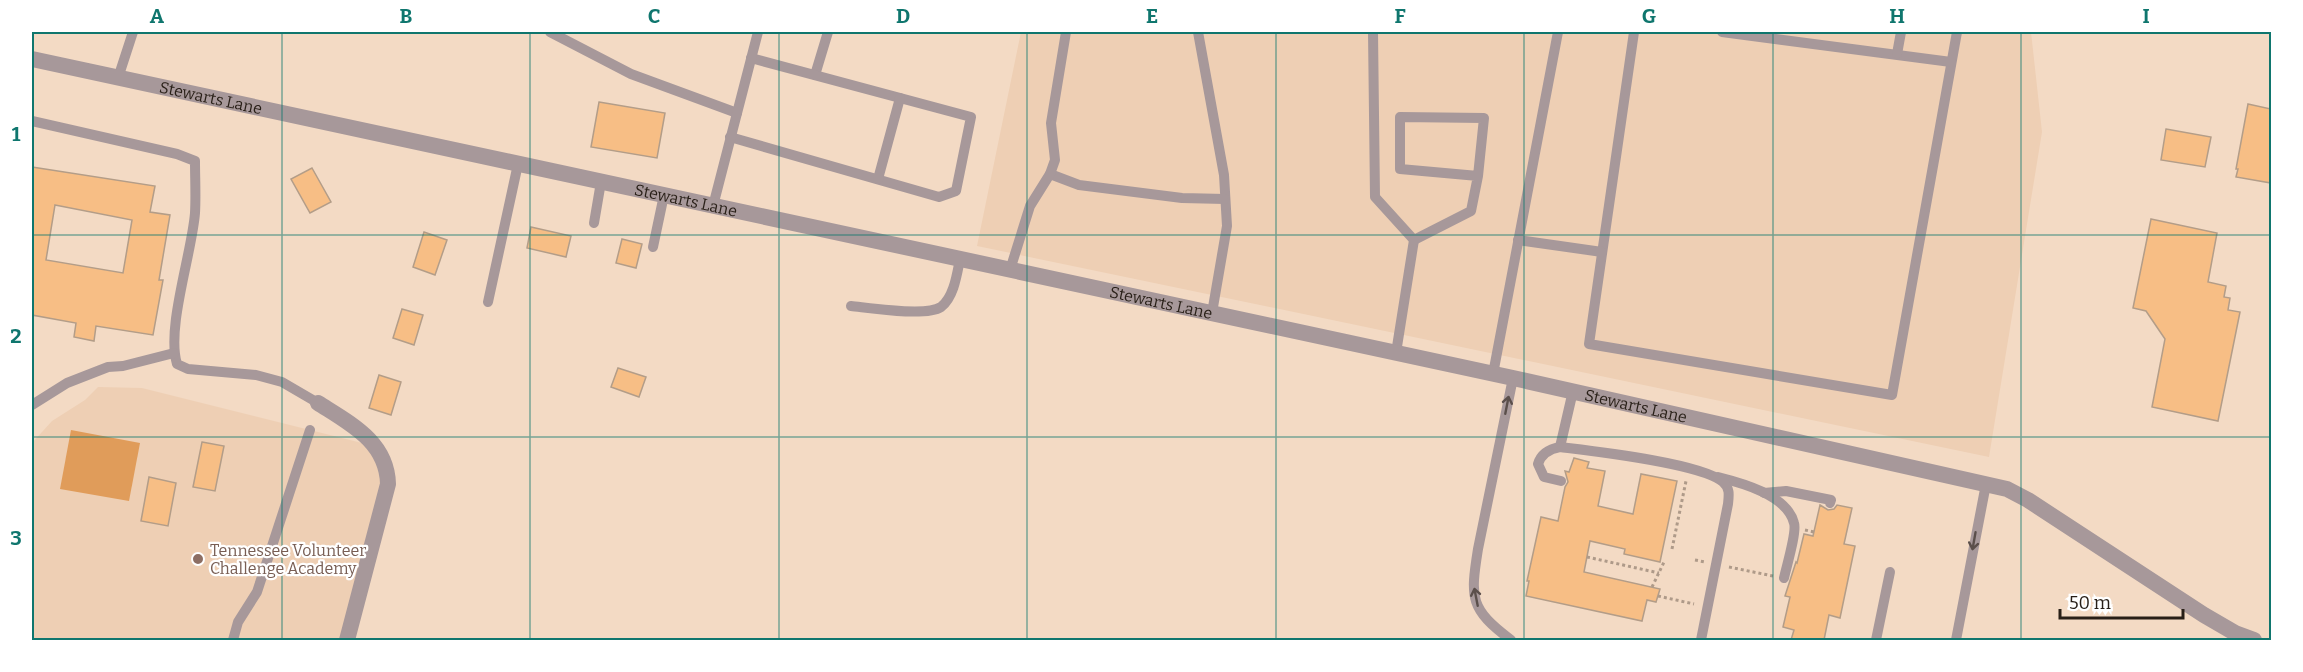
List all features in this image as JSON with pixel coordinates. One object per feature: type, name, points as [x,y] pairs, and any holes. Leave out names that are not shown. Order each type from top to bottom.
[{"type":"street","name":"Stewarts Lane","points":[[32,59],[1513,378],[2007,489],[2028,500],[2204,615],[2235,633],[2254,640]]},
{"type":"street","points":[[318,403],[350,424],[370,441],[378,449],[387,470],[388,484],[347,640]]},
{"type":"lane","points":[[118,78],[133,32]]},
{"type":"lane","points":[[550,32],[631,74],[737,113]]},
{"type":"lane","points":[[713,206],[758,32]]},
{"type":"lane","points":[[815,75],[828,32]]},
{"type":"lane","points":[[1010,270],[1030,206],[1056,160],[1051,123],[1066,32]]},
{"type":"lane","points":[[1198,32],[1224,176],[1227,226],[1212,313]]},
{"type":"lane","points":[[1373,32],[1375,197],[1414,240]]},
{"type":"lane","points":[[1493,374],[1558,32]]},
{"type":"lane","points":[[1634,32],[1589,344],[1892,395],[1957,32]]},
{"type":"lane","points":[[1722,32],[1951,62]]},
{"type":"lane","points":[[1897,54],[1901,32]]},
{"type":"lane","points":[[730,137],[939,197],[956,191],[971,117],[751,58]]},
{"type":"lane","points":[[878,179],[900,98]]},
{"type":"lane","points":[[1414,240],[1471,211],[1478,176],[1484,118],[1400,117],[1400,169],[1478,176]]},
{"type":"lane","points":[[32,121],[177,154],[195,161],[195,213],[176,330],[174,353],[177,364],[188,369],[256,375],[282,382],[318,403]]},
{"type":"lane","points":[[488,302],[518,164]]},
{"type":"lane","points":[[1050,174],[1078,185],[1182,198],[1225,199]]},
{"type":"lane","points":[[594,223],[601,182]]},
{"type":"lane","points":[[653,247],[664,195]]},
{"type":"lane","points":[[1396,353],[1414,240]]},
{"type":"lane","points":[[1518,240],[1602,252]]},
{"type":"lane","points":[[851,306],[901,311],[932,310],[942,306],[950,296],[960,259]]},
{"type":"lane","points":[[32,405],[67,383],[108,367],[123,366],[174,353]]},
{"type":"lane","points":[[1511,640],[1485,619],[1478,608],[1474,593],[1477,557],[1513,378]]},
{"type":"lane","points":[[1560,447],[1572,392]]},
{"type":"lane","points":[[233,640],[238,622],[256,592],[310,430]]},
{"type":"lane","points":[[1561,481],[1544,477],[1538,464],[1547,451],[1560,447],[1683,467],[1752,485],[1787,510],[1795,526],[1784,578]]},
{"type":"lane","points":[[1701,640],[1729,490],[1719,479],[1707,474]]},
{"type":"lane","points":[[1956,640],[1986,484]]},
{"type":"lane","points":[[1764,493],[1790,491],[1831,500],[1830,503]]},
{"type":"lane","points":[[1876,640],[1890,572]]},
{"type":"path","points":[[1672,549],[1686,485],[1683,467]]},
{"type":"path","points":[[1587,557],[1659,573]]},
{"type":"path","points":[[1652,587],[1665,560]]},
{"type":"path","points":[[1695,560],[1784,578]]},
{"type":"path","points":[[1658,596],[1691,603]]},
{"type":"shaded area","points":[[1021,32],[2031,32],[2042,132],[1989,457],[977,246]]},
{"type":"shaded area","name":"Tennessee Volunteer Challenge Academy","points":[[98,387],[142,388],[362,443],[376,451],[385,483],[345,640],[32,640],[32,443],[52,421],[85,400]]},
{"type":"shaded area","points":[[71,430],[140,443],[129,501],[60,489]]},
{"type":"building","points":[[599,102],[665,113],[657,158],[591,147]]},
{"type":"building","points":[[2248,104],[2271,109],[2271,183],[2236,177]]},
{"type":"building","points":[[2166,129],[2211,137],[2205,167],[2161,160]]},
{"type":"building","points":[[32,167],[155,186],[150,212],[170,215],[159,280],[163,280],[153,335],[96,326],[94,341],[74,337],[76,323],[32,315]],"holes":[[[55,205],[132,220],[123,273],[46,260]]]},
{"type":"building","points":[[312,168],[331,202],[310,213],[291,179]]},
{"type":"building","points":[[2151,219],[2217,233],[2208,282],[2226,286],[2224,297],[2230,298],[2228,310],[2240,312],[2218,421],[2152,407],[2165,339],[2146,311],[2133,308]]},
{"type":"building","points":[[531,227],[571,236],[566,257],[527,248]]},
{"type":"building","points":[[424,232],[447,240],[435,275],[413,267]]},
{"type":"building","points":[[622,239],[642,244],[636,268],[616,263]]},
{"type":"building","points":[[402,309],[423,315],[414,345],[393,338]]},
{"type":"building","points":[[618,368],[646,377],[639,397],[611,387]]},
{"type":"building","points":[[379,375],[401,382],[391,415],[369,408]]},
{"type":"building","points":[[202,442],[224,446],[215,491],[193,487]]},
{"type":"building","points":[[1574,458],[1589,462],[1587,468],[1605,471],[1598,506],[1633,514],[1641,474],[1677,481],[1660,562],[1624,554],[1625,549],[1590,541],[1584,572],[1660,589],[1656,602],[1647,600],[1642,621],[1526,596],[1529,581],[1527,581],[1541,517],[1558,521],[1568,482],[1565,471],[1569,472]]},
{"type":"building","points":[[149,477],[176,483],[168,526],[141,521]]},
{"type":"building","points":[[1820,505],[1828,510],[1834,509],[1837,505],[1852,508],[1844,544],[1855,546],[1840,618],[1829,615],[1824,640],[1791,640],[1794,630],[1783,627],[1790,597],[1785,596],[1797,563],[1804,534],[1813,536]]},
{"type":"place","name":"Tennessee Volunteer Challenge Academy","points":[[198,559]]}]
